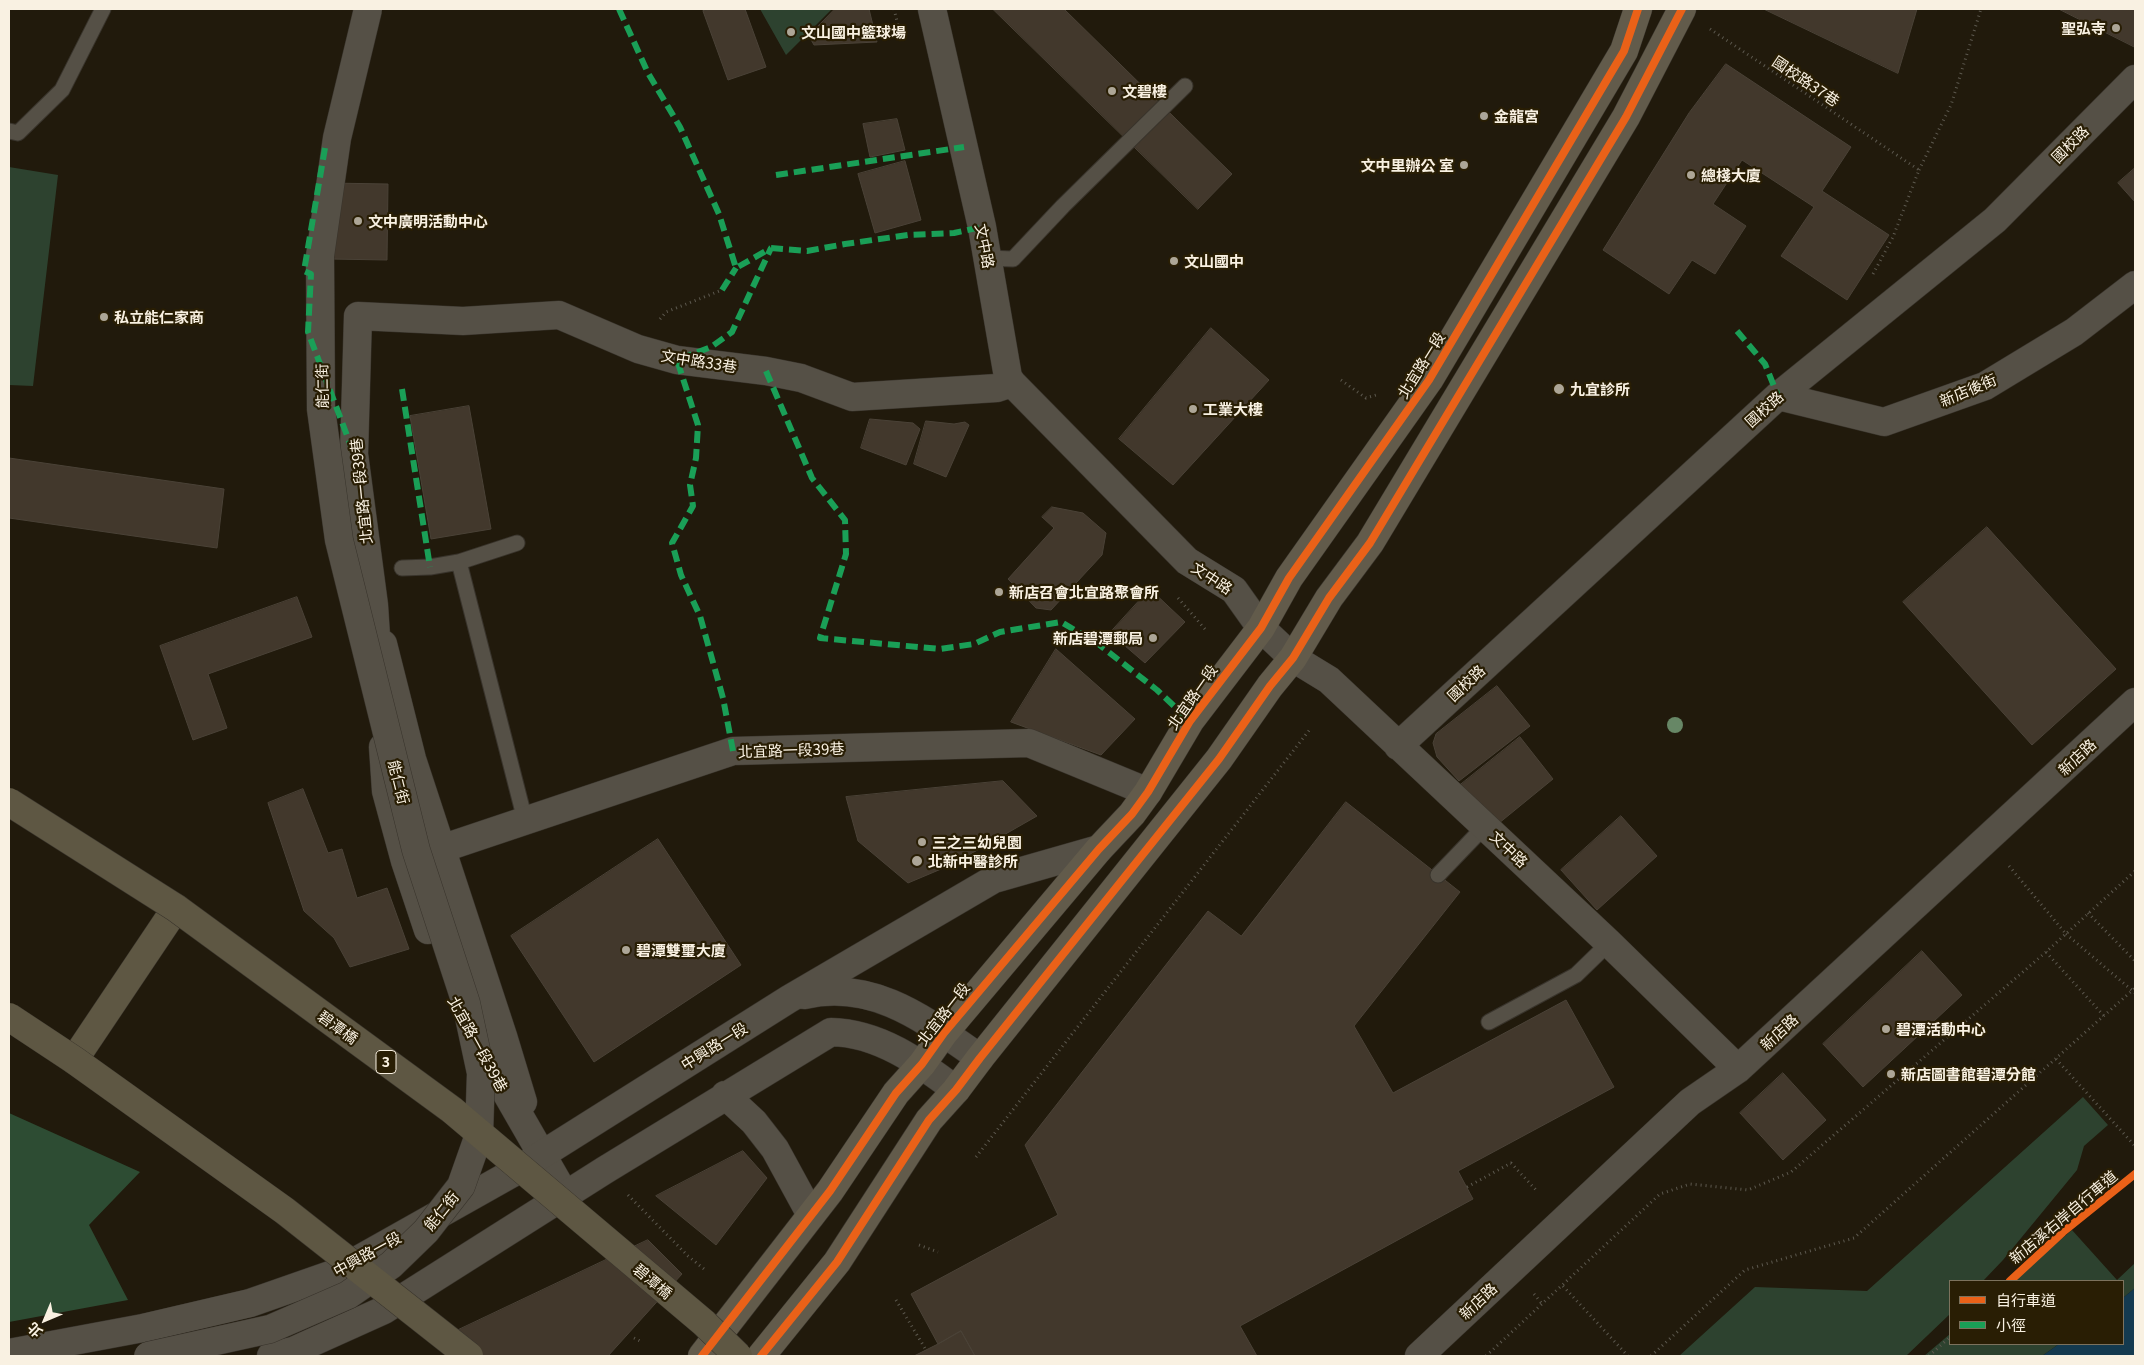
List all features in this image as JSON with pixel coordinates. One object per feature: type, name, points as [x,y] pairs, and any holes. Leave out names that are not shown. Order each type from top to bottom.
[{"type":"highway","name":"碧潭橋","points":[[9,802],[176,908],[452,1110],[704,1324],[738,1356]]},
{"type":"highway","points":[[74,1060],[176,908]]},
{"type":"highway","points":[[9,1017],[74,1060],[285,1211],[469,1356]]},
{"type":"main road","name":"北宜路一段","points":[[702,1356],[830,1191],[896,1093],[1099,849],[1132,814],[1148,792],[1190,721],[1261,628],[1289,578],[1429,380],[1624,51],[1638,9]]},
{"type":"main road","points":[[761,1356],[837,1262],[929,1120],[956,1090],[1137,864],[1219,759],[1270,686],[1293,658],[1329,598],[1370,543],[1626,117],[1681,9]]},
{"type":"street","name":"能仁街","points":[[148,1356],[270,1329],[348,1295],[391,1265],[426,1231],[461,1186],[479,1135],[481,1073],[466,1003],[416,850],[338,540],[321,409],[320,256],[337,138],[368,9]]},
{"type":"street","name":"文中路","points":[[932,9],[988,258],[1008,376],[1012,383],[1187,561],[1234,590],[1261,628],[1293,658],[1328,680],[1609,943],[1738,1069]]},
{"type":"street","name":"國校路","points":[[1398,746],[1778,396],[1995,220],[2135,79]]},
{"type":"street","name":"新店後街","points":[[1778,396],[1884,422],[1984,386],[2074,332],[2135,285]]},
{"type":"street","name":"文中路33巷","points":[[358,316],[462,321],[559,315],[638,350],[677,360],[766,371],[801,378],[852,397],[998,388],[1012,383]]},
{"type":"street","name":"北宜路一段39巷","points":[[358,316],[354,454],[374,605],[386,792],[405,861],[452,999],[565,1195]]},
{"type":"street","name":"北宜路一段39巷","points":[[374,605],[412,759],[440,849],[504,1036],[536,1146]]},
{"type":"street","name":"新店路","points":[[1419,1356],[1690,1102],[1738,1069],[1986,842],[2135,702]]},
{"type":"street","name":"北宜路一段39巷","points":[[405,861],[733,751],[1029,743],[1148,792]]},
{"type":"street","name":"中興路一段","points":[[9,1353],[143,1328],[250,1303],[333,1274],[536,1146],[994,879],[1099,849]]},
{"type":"street","name":"中興路一段","points":[[789,999],[825,991],[864,993],[910,1011],[980,1058]]},
{"type":"street","points":[[270,1356],[293,1351],[384,1310],[725,1095],[831,1032],[858,1034],[884,1044],[922,1064],[956,1090]]},
{"type":"street","points":[[725,1095],[754,1122],[775,1149],[811,1215]]},
{"type":"lane","points":[[9,131],[18,133],[62,90],[103,9]]},
{"type":"lane","points":[[988,258],[1013,259],[1185,86]]},
{"type":"lane","points":[[402,568],[430,567],[459,562],[517,543]]},
{"type":"lane","points":[[459,562],[525,820]]},
{"type":"lane","points":[[1438,875],[1485,826]]},
{"type":"lane","points":[[1489,1022],[1576,974],[1609,943]]},
{"type":"path","points":[[1870,279],[1893,237],[1919,170],[1951,105],[1981,9]]},
{"type":"path","points":[[612,339],[654,325],[666,312],[722,290]]},
{"type":"path","points":[[1199,620],[1205,629]]},
{"type":"path","points":[[976,1157],[1311,728]]},
{"type":"path","points":[[1986,842],[2031,891],[2066,934],[2135,993]]},
{"type":"path","points":[[1486,1356],[1660,1194],[1690,1184],[1748,1190],[1791,1172],[2046,952],[2135,871]]},
{"type":"path","points":[[2088,913],[2135,961]]},
{"type":"path","points":[[2046,952],[2104,1016]]},
{"type":"path","points":[[1651,1356],[1745,1270],[1854,1238],[2135,988]]},
{"type":"path","points":[[2056,1059],[2135,1146]]},
{"type":"path","points":[[1467,1187],[1510,1163],[1537,1191]]},
{"type":"path","points":[[919,1245],[938,1252]]},
{"type":"path","points":[[1563,1286],[1628,1356]]},
{"type":"path","points":[[896,1300],[926,1350]]},
{"type":"path","points":[[634,1338],[642,1342]]},
{"type":"path","points":[[1929,1356],[1949,1338]]},
{"type":"green space","name":"文山國中籃球場","points":[[760,9],[832,9],[786,55]]},
{"type":"green space","points":[[9,167],[58,175],[33,386],[9,385]]},
{"type":"green space","points":[[2083,1097],[2108,1125],[2084,1146],[2077,1170],[2003,1260],[1984,1280],[1949,1280],[1949,1315],[1906,1356],[1679,1356],[1755,1287],[1867,1291]]},
{"type":"green space","points":[[9,1113],[140,1172],[89,1225],[128,1300],[9,1322]]},
{"type":"green space","points":[[2072,1230],[2117,1280],[2013,1280]]},
{"type":"green space","points":[[2135,1263],[2135,1288],[2124,1297],[2124,1280],[2117,1280]]},
{"type":"green space","points":[[1949,1335],[1949,1345],[2058,1345],[2042,1356],[1924,1356]]},
{"type":"water","points":[[2135,1288],[2135,1356],[2042,1356],[2058,1345],[2124,1345],[2124,1297]]},
{"type":"building","points":[[711,9],[745,9],[766,67],[728,80],[703,11]]},
{"type":"building","points":[[835,9],[869,9],[877,42],[814,45],[809,36]]},
{"type":"building","name":"文碧樓","points":[[993,9],[1064,9],[1232,174],[1198,209]]},
{"type":"building","points":[[1764,9],[1917,9],[1898,73]]},
{"type":"building","name":"聖弘寺","points":[[2059,9],[2135,9],[2135,47]]},
{"type":"building","name":"總棧大廈","points":[[1726,64],[1851,147],[1822,191],[1889,235],[1847,300],[1781,256],[1814,207],[1742,160],[1713,204],[1746,226],[1715,274],[1692,260],[1669,294],[1603,250],[1689,113]]},
{"type":"building","points":[[897,119],[905,150],[870,157],[863,124]]},
{"type":"building","points":[[905,161],[921,220],[875,233],[858,174]]},
{"type":"building","points":[[2135,168],[2135,202],[2118,183]]},
{"type":"building","name":"文中廣明活動中心","points":[[329,183],[388,184],[387,260],[329,259]]},
{"type":"building","name":"工業大樓","points":[[1211,328],[1269,380],[1173,485],[1119,439]]},
{"type":"building","points":[[469,406],[491,529],[431,539],[410,416]]},
{"type":"building","points":[[870,419],[913,423],[920,429],[906,465],[861,448]]},
{"type":"building","points":[[926,421],[954,424],[965,422],[969,425],[946,477],[914,464]]},
{"type":"building","points":[[9,458],[224,489],[217,548],[9,518]]},
{"type":"building","points":[[1052,507],[1083,513],[1106,533],[1102,555],[1051,610],[1036,608],[1008,579],[1054,528],[1042,517]]},
{"type":"building","points":[[1987,527],[2116,669],[2032,745],[1903,602]]},
{"type":"building","points":[[1150,589],[1185,622],[1145,663],[1110,633]]},
{"type":"building","points":[[297,597],[312,637],[208,674],[227,728],[193,740],[160,646]]},
{"type":"building","points":[[1056,649],[1135,719],[1101,755],[1011,722]]},
{"type":"building","points":[[1497,686],[1530,726],[1459,781],[1437,757],[1433,743],[1436,734]]},
{"type":"building","points":[[1520,737],[1553,779],[1493,828],[1459,786]]},
{"type":"building","points":[[1003,781],[1037,816],[953,864],[908,883],[858,841],[846,797]]},
{"type":"building","points":[[303,789],[328,853],[342,849],[357,898],[387,888],[409,949],[350,967],[334,938],[304,911],[268,803]]},
{"type":"building","points":[[1346,802],[1460,892],[1354,1026],[1393,1093],[1566,1000],[1614,1087],[1458,1171],[1473,1199],[1240,1326],[1257,1356],[975,1356],[961,1331],[938,1344],[911,1294],[1058,1215],[1025,1145],[1208,911],[1241,936]]},
{"type":"building","points":[[1621,816],[1657,856],[1597,910],[1561,870]]},
{"type":"building","name":"碧潭雙璽大廈","points":[[658,839],[741,965],[594,1062],[511,936]]},
{"type":"building","points":[[1922,951],[1962,995],[1863,1087],[1823,1044]]},
{"type":"building","points":[[1783,1073],[1826,1120],[1783,1160],[1740,1113]]},
{"type":"building","points":[[743,1151],[767,1178],[716,1245],[656,1196]]},
{"type":"building","points":[[648,1240],[682,1274],[608,1356],[451,1356],[433,1342]]},
{"type":"building","points":[[961,1331],[975,1356],[914,1356],[938,1344]]},
{"type":"marked path","points":[[619,9],[648,73],[680,127],[719,214],[736,268],[771,248]]},
{"type":"marked path","points":[[776,175],[964,147]]},
{"type":"marked path","points":[[325,148],[304,271],[311,274],[308,332],[354,454]]},
{"type":"marked path","points":[[771,248],[807,251],[908,235],[954,233],[982,227]]},
{"type":"marked path","points":[[733,751],[723,698],[700,616],[681,575],[672,543],[693,506],[690,485],[696,458],[698,425],[677,360],[711,347],[732,332],[771,248]]},
{"type":"marked path","points":[[722,290],[736,268]]},
{"type":"marked path","points":[[1737,331],[1765,364],[1778,396]]},
{"type":"marked path","points":[[766,371],[812,478],[845,520],[846,554],[820,638],[940,649],[974,644],[1000,632],[1061,622],[1097,643],[1157,690],[1190,721]]},
{"type":"marked path","points":[[402,389],[430,567]]},
{"type":"cycle path","points":[[702,1356],[830,1191],[896,1093],[1099,849],[1132,814],[1148,792],[1190,721],[1261,628],[1289,578],[1429,380],[1624,51],[1638,9]]},
{"type":"cycle path","points":[[761,1356],[837,1262],[929,1120],[956,1090],[1219,759],[1270,686],[1293,658],[1329,598],[1370,543],[1626,117],[1682,9]]},
{"type":"cycle path","name":"新店溪右岸自行車道","points":[[2011,1280],[2063,1232],[2135,1174]]},
{"type":"place","name":"聖弘寺","points":[[2116,28]]},
{"type":"place","name":"文山國中籃球場","points":[[791,32]]},
{"type":"place","name":"文碧樓","points":[[1112,91]]},
{"type":"place","name":"金龍宮","points":[[1484,116]]},
{"type":"place","name":"文中里辦公 室","points":[[1464,165]]},
{"type":"place","name":"總棧大廈","points":[[1691,175]]},
{"type":"place","name":"文中廣明活動中心","points":[[358,221]]},
{"type":"place","name":"文山國中","points":[[1174,261]]},
{"type":"place","name":"私立能仁家商","points":[[104,317]]},
{"type":"place","name":"九宜診所","points":[[1559,389]]},
{"type":"place","name":"工業大樓","points":[[1193,409]]},
{"type":"place","name":"新店召會北宜路聚會所","points":[[999,592]]},
{"type":"place","name":"新店碧潭郵局","points":[[1153,638]]},
{"type":"place","name":"三之三幼兒園","points":[[922,842]]},
{"type":"place","name":"北新中醫診所","points":[[917,861]]},
{"type":"place","name":"碧潭雙璽大廈","points":[[626,950]]},
{"type":"place","name":"碧潭活動中心","points":[[1886,1029]]},
{"type":"place","name":"新店圖書館碧潭分館","points":[[1891,1074]]}]
